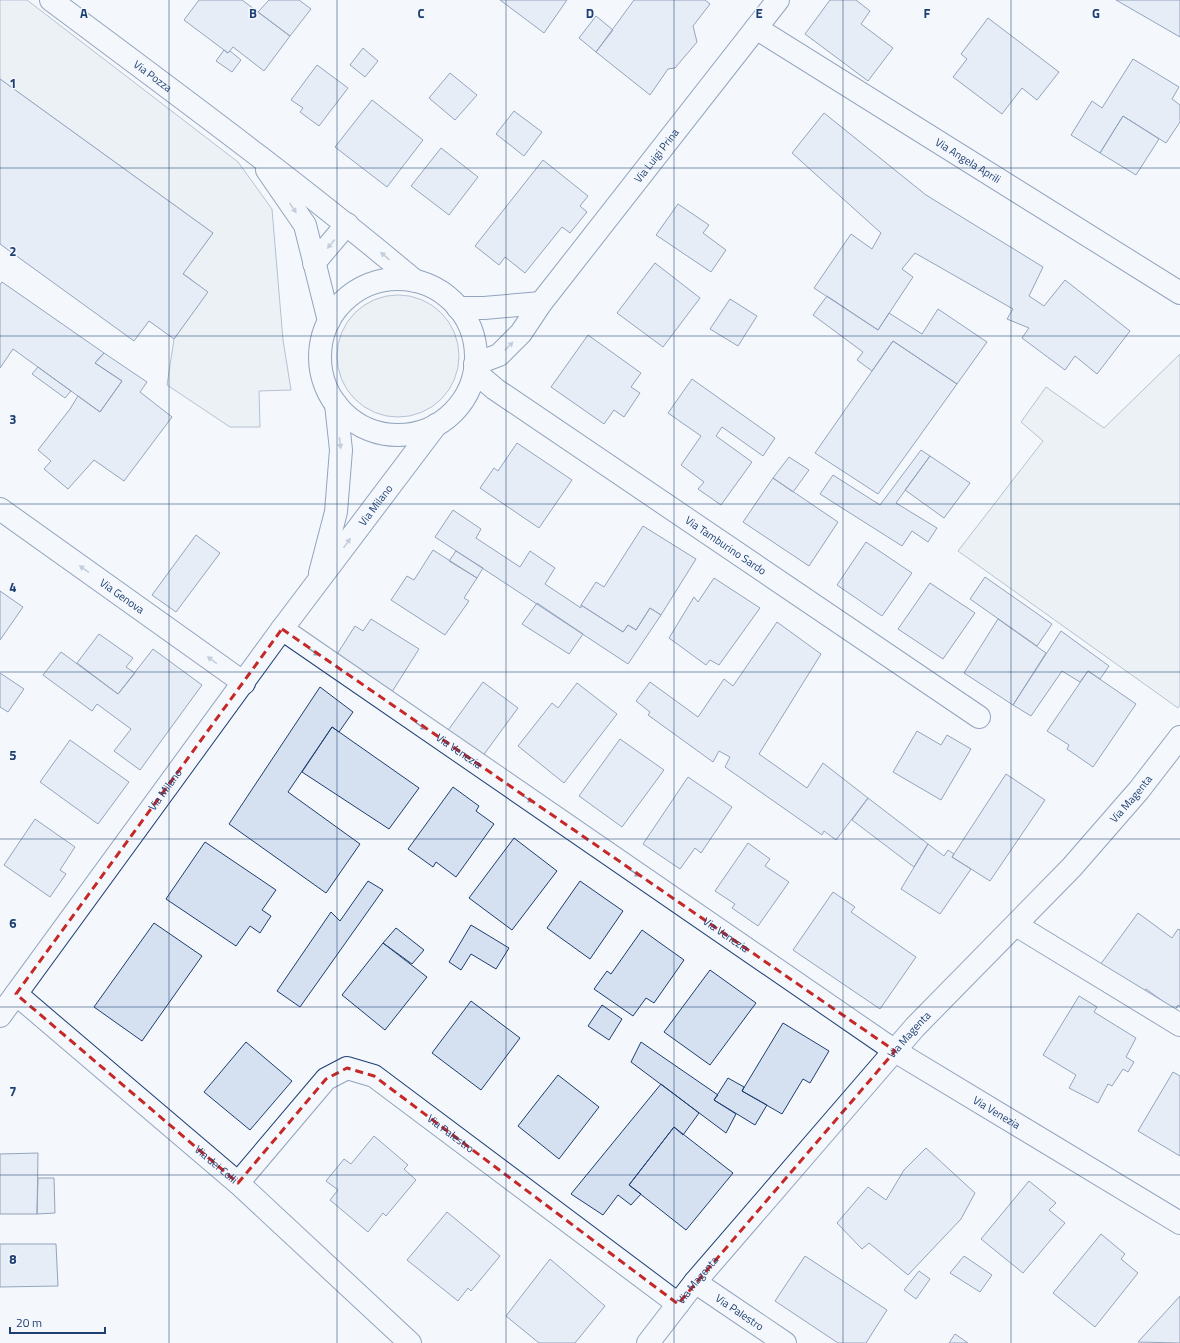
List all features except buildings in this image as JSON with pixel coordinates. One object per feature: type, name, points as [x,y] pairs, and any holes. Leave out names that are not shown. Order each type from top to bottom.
[{"type":"street","name":"Via Pozza","points":[[51,0],[255,152],[347,224],[415,281]]},
{"type":"street","name":"Via Luigi Prina","points":[[475,368],[499,355],[521,333],[541,303],[756,28],[769,3]]},
{"type":"street","name":"Via Angela Aprili","points":[[756,28],[1180,293]]},
{"type":"street","name":"Via Pozza","points":[[255,152],[305,225],[329,321]]},
{"type":"street","points":[[314,263],[347,224]]},
{"type":"street","name":"Via Pozza","points":[[390,280],[415,281],[431,287],[446,296],[458,308],[468,322],[474,338],[476,355],[475,368],[470,388],[450,415],[436,425],[415,433],[393,435],[371,430],[352,420],[336,404],[326,388],[321,369],[320,352],[323,336],[329,321],[344,300],[365,286],[390,280]]},
{"type":"street","points":[[458,308],[484,308],[541,303]]},
{"type":"street","name":"Via Tamburino Sardo","points":[[475,368],[495,389],[979,717]]},
{"type":"street","name":"Via Milano","points":[[316,586],[336,512],[341,450],[336,404]]},
{"type":"street","name":"Via Milano","points":[[0,1016],[282,629],[316,586],[362,522],[436,425]]},
{"type":"street","name":"Via Genova","points":[[0,509],[244,683]]},
{"type":"street","name":"Via Venezia","points":[[282,629],[895,1052],[1180,1223]]},
{"type":"street","name":"Via Magenta","points":[[648,1343],[695,1282],[915,1027],[1072,867],[1139,790],[1180,737]]},
{"type":"street","points":[[1016,925],[1180,1025]]},
{"type":"street","name":"Via dei Colli","points":[[16,994],[238,1183],[410,1343]]},
{"type":"street","name":"Via Palestro","points":[[238,1183],[326,1079],[347,1068],[374,1076],[678,1304]]},
{"type":"street","name":"Via Palestro","points":[[695,1282],[785,1343]]},
{"type":"highlighted area","points":[[282,629],[895,1051],[678,1304],[374,1076],[347,1068],[326,1079],[238,1183],[16,994]]},
{"type":"shaded area","points":[[0,0],[27,0],[238,162],[272,209],[283,340],[291,390],[259,391],[260,427],[230,427],[167,385],[174,339],[207,292],[183,273],[213,233],[0,79]]},
{"type":"shaded area","points":[[398,295],[410,296],[421,300],[432,305],[441,313],[449,322],[454,333],[458,344],[458,368],[454,379],[449,390],[441,399],[432,407],[421,412],[410,416],[398,417],[386,416],[375,412],[364,407],[355,399],[347,390],[342,379],[338,368],[337,356],[338,344],[342,333],[347,322],[355,313],[364,305],[375,300],[386,296]]},
{"type":"shaded area","points":[[1180,354],[1180,705],[1178,708],[958,551],[1043,441],[1021,422],[1046,387],[1104,428]]}]
